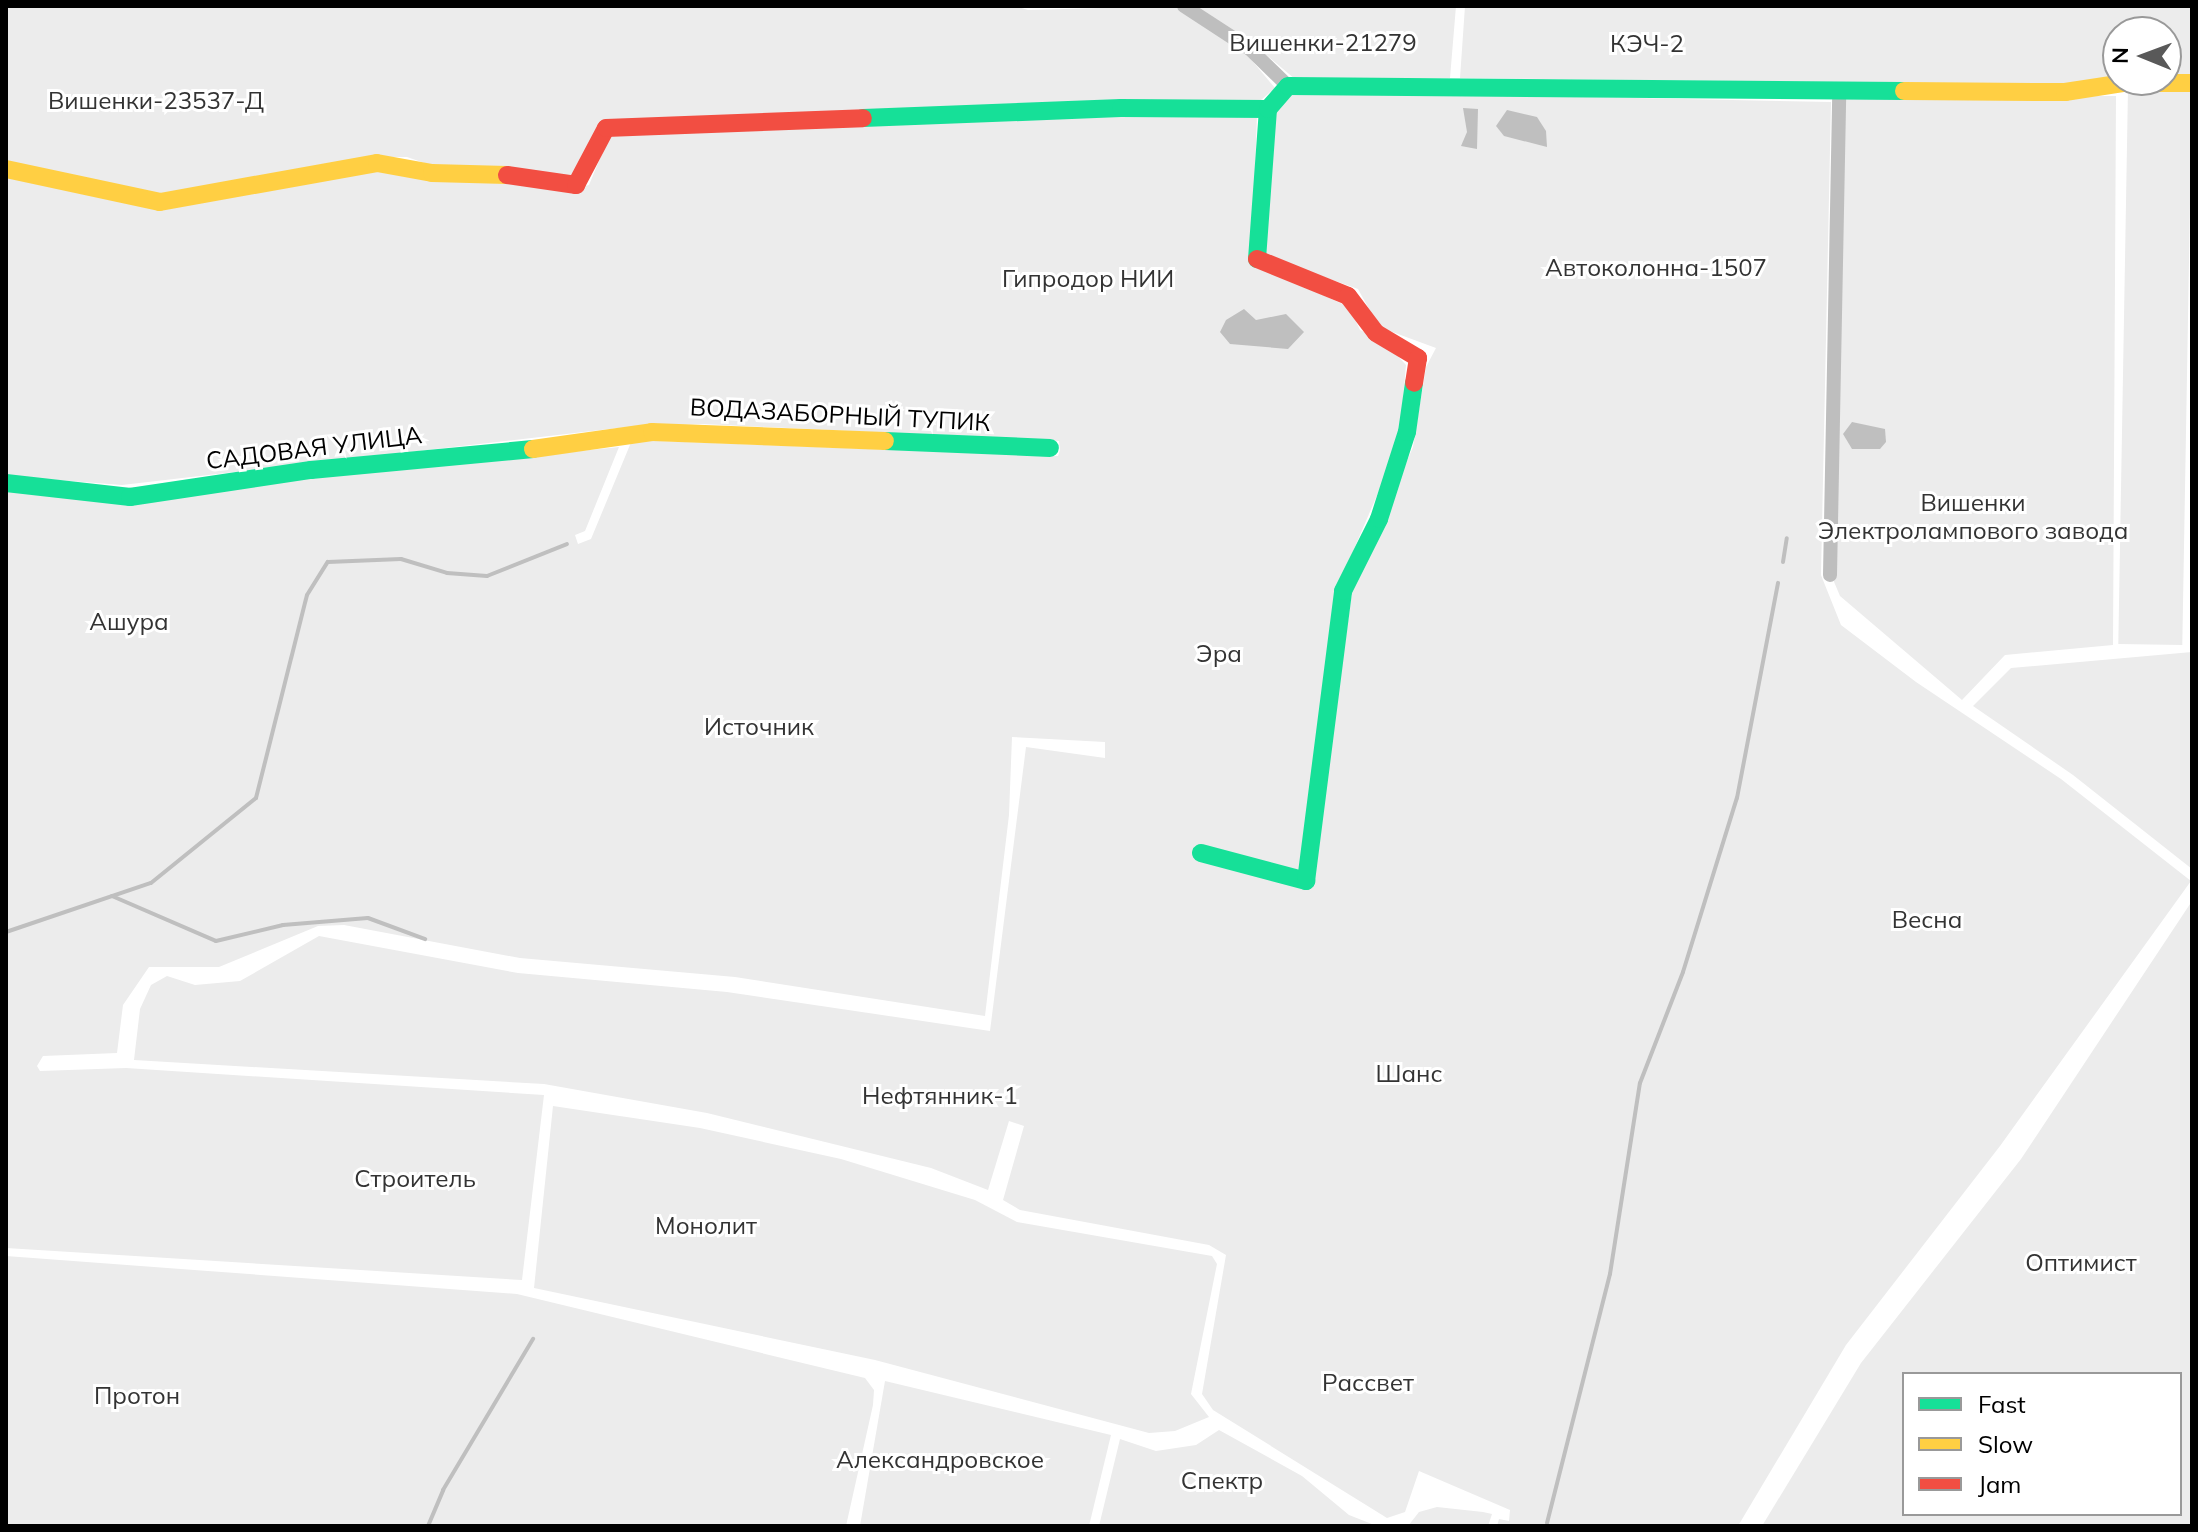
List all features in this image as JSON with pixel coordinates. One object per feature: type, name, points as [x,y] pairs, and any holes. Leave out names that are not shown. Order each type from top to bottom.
[{"type":"street","points":[[1184,6],[1250,49],[1288,86],[2065,92],[2124,83],[2192,83]]},
{"type":"street","points":[[1201,853],[1306,881],[1343,591],[1379,519],[1402,447],[1418,358],[1376,333],[1348,296],[1256,258],[1268,109],[1288,86]]},
{"type":"street","points":[[1830,575],[1839,89]]},
{"type":"street","points":[[6,169],[160,202],[377,163],[432,173],[533,176],[556,186],[576,185],[606,128],[1121,108],[1268,109]]},
{"type":"street","name":"ВОДАЗАБОРНЫЙ ТУПИК","points":[[627,435],[706,432],[1050,448]]},
{"type":"street","name":"САДОВАЯ УЛИЦА","points":[[6,483],[61,493],[130,497],[296,471],[569,446],[627,435]]},
{"type":"green space","name":"Вишенки-23537-Д","points":[[6,6],[1015,6],[1028,10],[1174,6],[1244,51],[1275,88],[1254,106],[602,120],[575,175],[557,181],[439,168],[407,157],[367,157],[159,198],[6,166]]},
{"type":"green space","name":"Вишенки-21279","points":[[1190,6],[1456,6],[1450,78],[1295,79],[1252,43]]},
{"type":"green space","name":"КЭЧ-2","points":[[1465,6],[2192,6],[2192,76],[2182,76],[2182,16],[2102,16],[2102,81],[2089,85],[1460,78]]},
{"type":"green space","points":[[2182,89],[2192,89],[2182,645],[2118,644],[2128,96],[2182,96]]},
{"type":"green space","points":[[1297,91],[1831,102],[1821,575],[1841,625],[1916,682],[2061,779],[2191,881],[2000,1146],[1846,1345],[1738,1526],[1497,1526],[1499,1519],[1509,1521],[1510,1510],[1419,1471],[1405,1512],[1387,1518],[1213,1410],[1202,1394],[1226,1255],[1209,1245],[1020,1210],[1003,1200],[1024,1126],[1009,1121],[988,1190],[931,1168],[707,1113],[544,1084],[134,1060],[140,1009],[151,985],[167,976],[195,985],[240,981],[319,936],[518,973],[727,992],[990,1031],[1026,747],[1105,758],[1105,742],[1012,737],[1009,815],[985,1016],[735,977],[520,958],[344,925],[318,926],[219,967],[149,967],[123,1005],[117,1053],[43,1056],[37,1066],[40,1071],[126,1068],[544,1095],[522,1280],[6,1248],[6,487],[215,488],[619,447],[585,531],[575,535],[578,544],[591,539],[632,440],[1058,456],[1060,450],[1059,441],[702,424],[618,428],[122,485],[6,476],[6,174],[157,208],[370,168],[571,189],[589,185],[610,134],[1111,115],[1257,115],[1252,263],[1349,307],[1360,330],[1384,341],[1406,365],[1399,444],[1342,577],[1311,889],[1353,585],[1413,447],[1426,367],[1436,348],[1379,327],[1358,289],[1262,255],[1274,109]]},
{"type":"green space","name":"Вишенки Электролампового завода","points":[[1843,96],[2116,96],[2113,645],[2005,655],[1962,700],[1840,596],[1832,577]]},
{"type":"green space","points":[[2192,652],[2192,869],[2073,775],[1973,706],[2011,668]]},
{"type":"green space","name":"Оптимист","points":[[2192,901],[2192,1526],[1762,1526],[1861,1363],[2021,1159]]},
{"type":"green space","name":"Монолит","points":[[553,1106],[700,1128],[841,1159],[975,1200],[1017,1222],[1212,1256],[1217,1264],[1191,1394],[1209,1417],[1175,1431],[1149,1433],[875,1360],[534,1288]]},
{"type":"green space","name":"Протон","points":[[6,1256],[517,1294],[865,1378],[874,1390],[873,1405],[846,1526],[6,1526]]},
{"type":"green space","name":"Александровское","points":[[885,1381],[1111,1435],[1089,1526],[860,1526]]},
{"type":"green space","name":"Спектр","points":[[1219,1430],[1302,1476],[1349,1515],[1377,1526],[1099,1526],[1120,1439],[1156,1451],[1196,1445]]},
{"type":"green space","points":[[1437,1507],[1492,1514],[1488,1526],[1408,1526],[1419,1512]]},
{"type":"shaded area","points":[[1463,108],[1478,109],[1477,149],[1461,146],[1467,132]]},
{"type":"shaded area","points":[[1507,110],[1537,117],[1546,131],[1547,147],[1504,136],[1496,126]]},
{"type":"shaded area","points":[[1244,309],[1256,320],[1286,314],[1304,332],[1288,349],[1230,344],[1220,332],[1226,320]]},
{"type":"shaded area","points":[[1852,422],[1885,429],[1886,442],[1880,449],[1852,449],[1843,434]]},
{"type":"waterway","points":[[1783,562],[1787,538]]},
{"type":"waterway","points":[[6,932],[151,883],[256,798],[307,595],[328,562],[401,559],[447,573],[487,576],[567,544]]},
{"type":"waterway","points":[[1547,1523],[1610,1274],[1640,1083],[1683,972],[1737,798],[1778,583]]},
{"type":"waterway","points":[[112,896],[216,941],[283,925],[368,918],[425,939]]},
{"type":"waterway","points":[[428,1526],[443,1490],[533,1339]]},
{"type":"traffic: fast","points":[[1257,259],[1268,109],[1288,86],[1904,91]]},
{"type":"traffic: fast","points":[[863,118],[1121,108],[1268,109]]},
{"type":"traffic: fast","points":[[1201,853],[1306,881],[1343,591],[1379,519],[1407,432],[1414,383]]},
{"type":"traffic: fast","points":[[885,441],[1050,448]]},
{"type":"traffic: fast","points":[[6,483],[130,497],[311,470],[533,449]]},
{"type":"traffic: slow","points":[[1904,91],[2065,92],[2124,83],[2192,83]]},
{"type":"traffic: slow","points":[[6,169],[160,202],[377,163],[432,173],[507,175]]},
{"type":"traffic: slow","points":[[533,449],[652,432],[885,441]]},
{"type":"traffic: jam","points":[[507,175],[576,185],[606,128],[863,118]]},
{"type":"traffic: jam","points":[[1257,259],[1348,296],[1376,333],[1418,358],[1414,383]]},
{"type":"park label","name":"Автоколонна-1507","points":[[1656,268]]},
{"type":"park label","name":"Гипродор НИИ","points":[[1088,279]]},
{"type":"park label","name":"Ашура","points":[[129,622]]},
{"type":"park label","name":"Эра","points":[[1219,654]]},
{"type":"park label","name":"Источник","points":[[759,727]]},
{"type":"park label","name":"Весна","points":[[1927,920]]},
{"type":"park label","name":"Шанс","points":[[1409,1074]]},
{"type":"park label","name":"Нефтянник-1","points":[[940,1096]]},
{"type":"park label","name":"Строитель","points":[[415,1179]]},
{"type":"park label","name":"Рассвет","points":[[1368,1383]]}]
